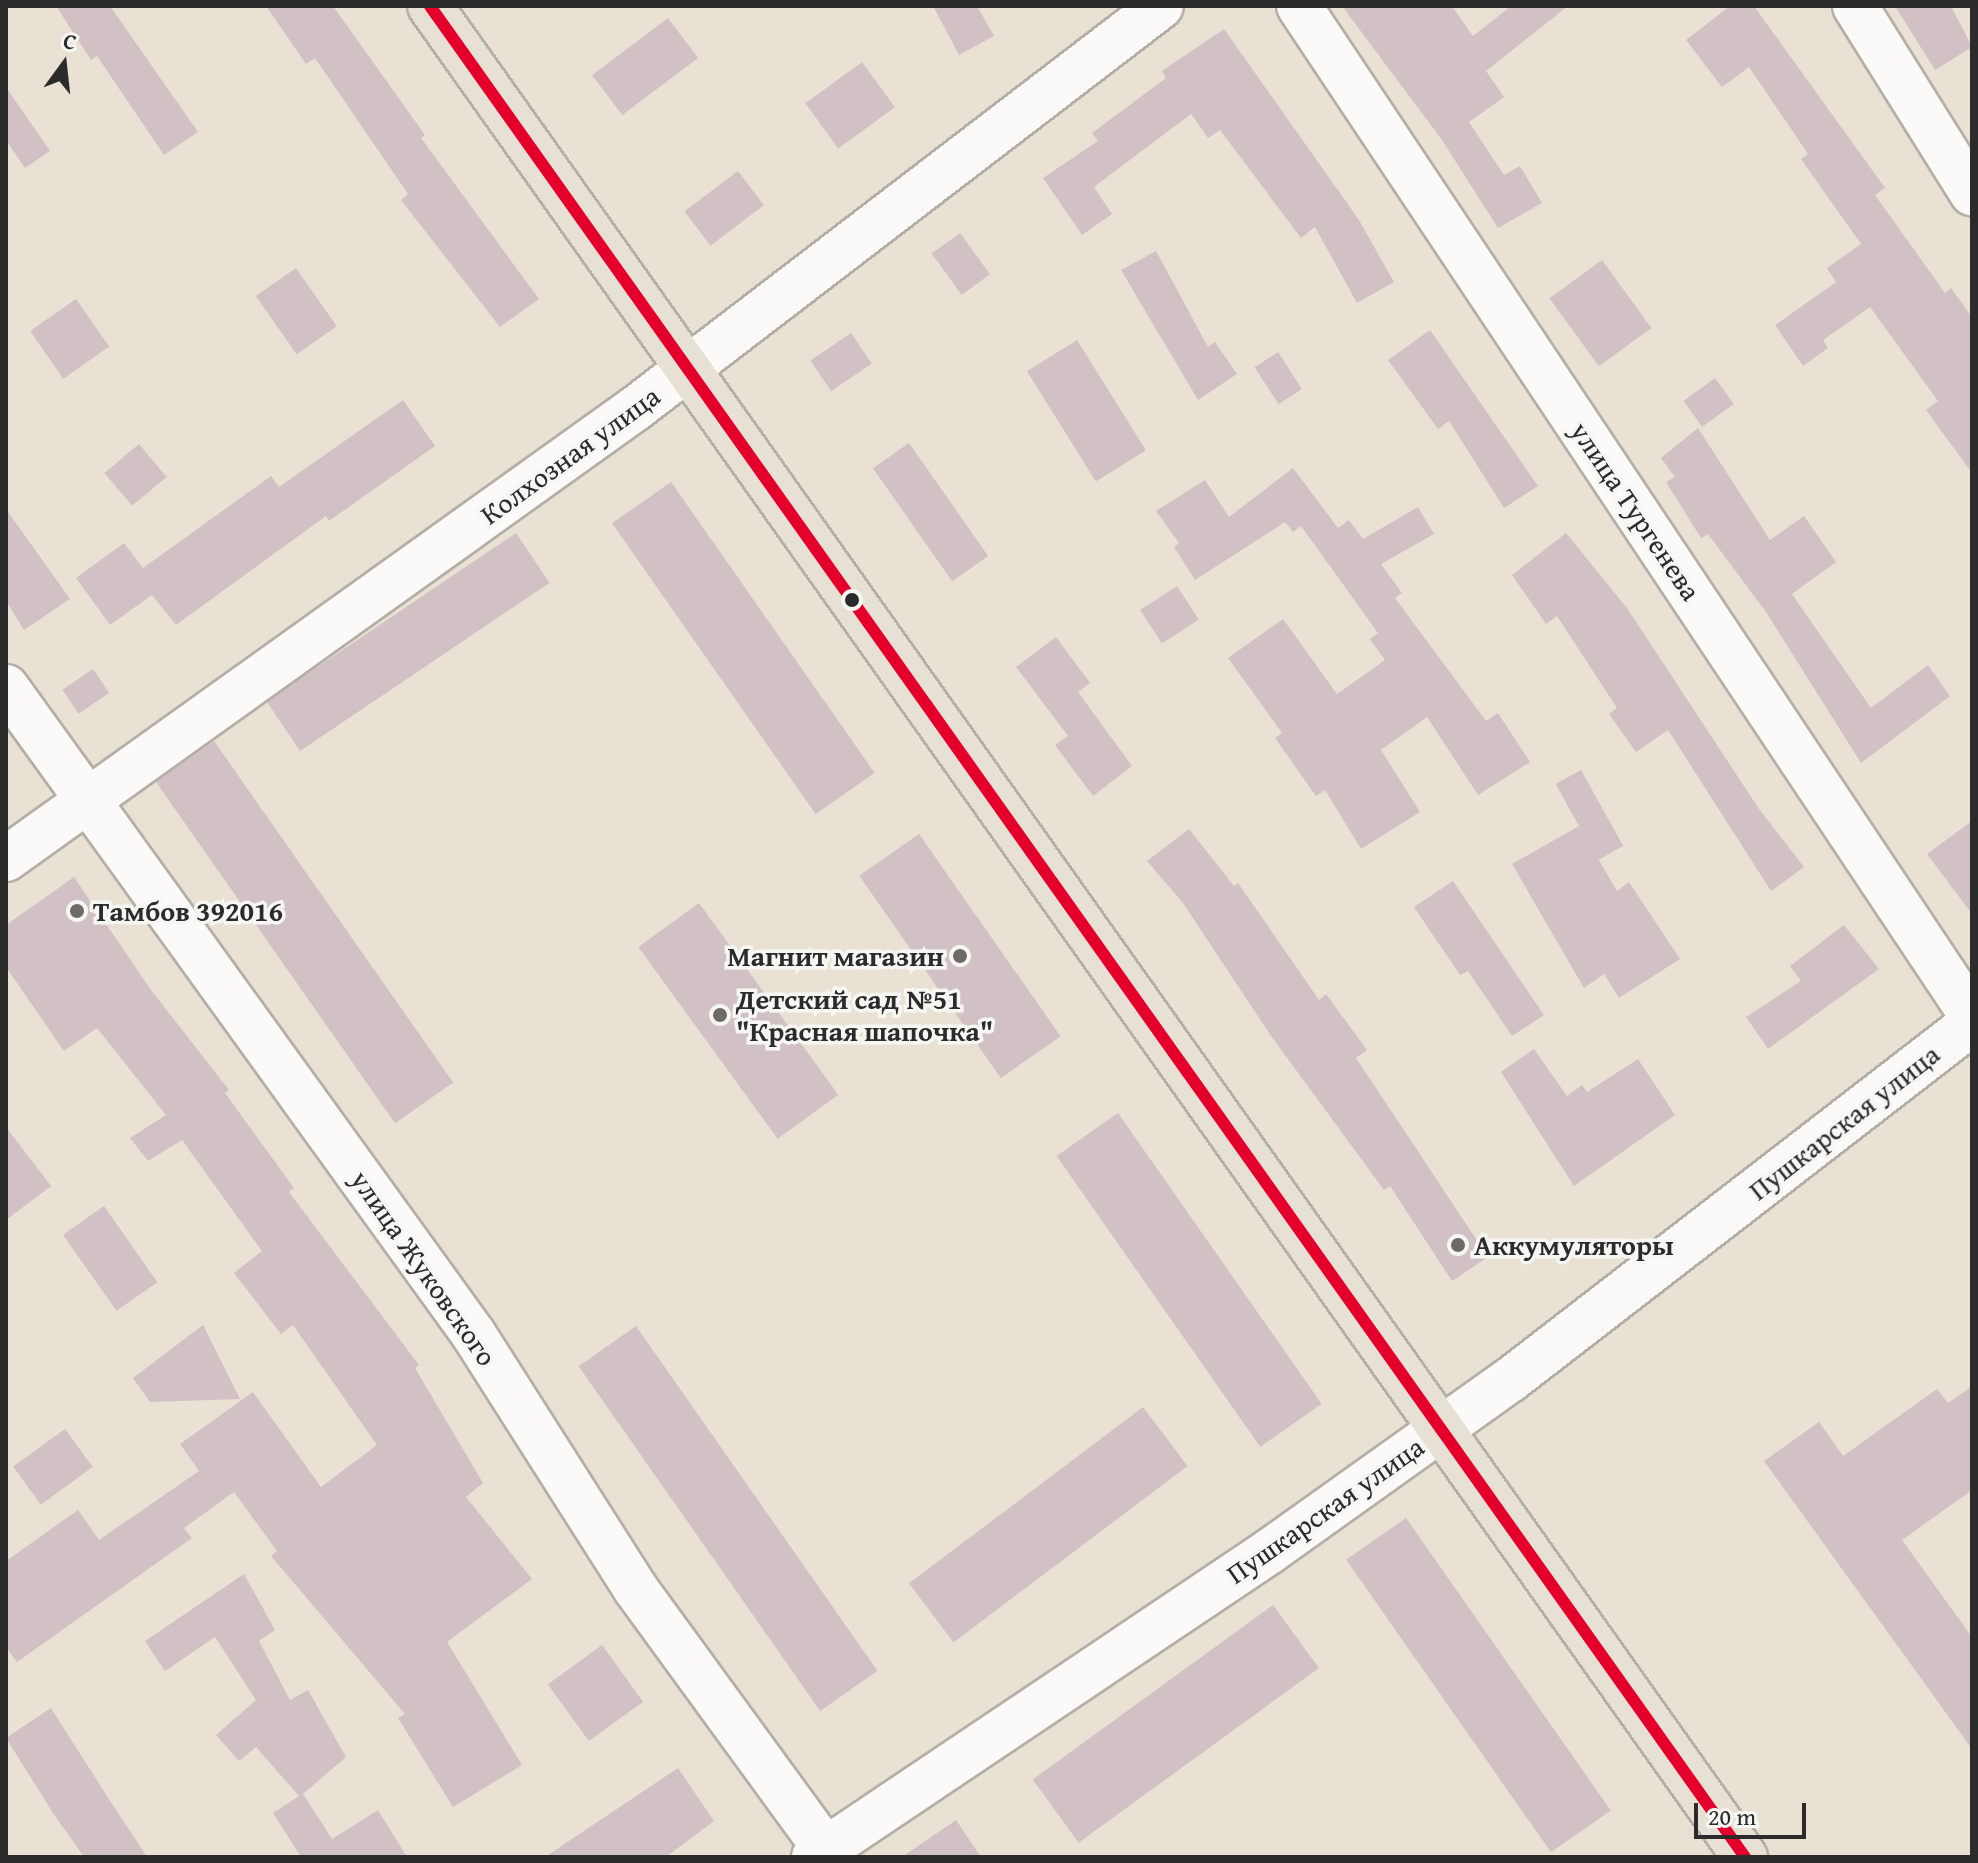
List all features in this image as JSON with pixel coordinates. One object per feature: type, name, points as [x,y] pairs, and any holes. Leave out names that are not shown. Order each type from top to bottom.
[{"type":"main road","points":[[430,6],[1745,1857]]},
{"type":"street","name":"Колхозная улица","points":[[6,859],[688,370],[1161,6]]},
{"type":"street","name":"улица Тургенева","points":[[1299,6],[1972,1016]]},
{"type":"street","points":[[1855,6],[1972,193]]},
{"type":"street","name":"улица Жуковского","points":[[6,687],[90,799],[474,1335],[635,1588],[823,1854]]},
{"type":"street","name":"Пушкарская улица","points":[[823,1854],[1270,1551],[1440,1428],[1972,1023]]},
{"type":"building","points":[[56,6],[110,6],[198,132],[164,155],[97,56],[91,60]]},
{"type":"building","points":[[266,6],[333,6],[425,135],[421,138],[539,299],[500,327],[401,200],[408,194],[315,58],[306,64]]},
{"type":"building","points":[[933,6],[977,6],[994,36],[959,55]]},
{"type":"building","points":[[1342,6],[1452,6],[1473,36],[1511,6],[1568,6],[1486,71],[1504,97],[1469,122],[1504,175],[1520,166],[1542,203],[1498,228],[1442,140]]},
{"type":"building","points":[[1730,6],[1754,6],[1885,188],[1875,195],[1945,293],[1951,288],[1972,317],[1972,473],[1926,410],[1938,401],[1870,307],[1823,340],[1828,348],[1803,366],[1775,325],[1836,282],[1827,268],[1861,244],[1801,159],[1808,154],[1749,67],[1722,87],[1686,40]]},
{"type":"building","points":[[1895,6],[1951,6],[1972,47],[1935,70]]},
{"type":"building","points":[[668,18],[698,58],[622,115],[592,75]]},
{"type":"building","points":[[1224,29],[1359,220],[1394,282],[1357,303],[1315,227],[1301,238],[1220,130],[1208,138],[1191,114],[1094,187],[1112,214],[1082,235],[1043,178],[1098,141],[1092,133],[1166,78],[1162,71]]},
{"type":"building","points":[[862,62],[895,107],[838,148],[805,103]]},
{"type":"building","points":[[6,87],[50,151],[25,168],[6,140]]},
{"type":"building","points":[[738,171],[764,205],[710,246],[684,211]]},
{"type":"building","points":[[960,233],[990,274],[962,295],[932,254]]},
{"type":"building","points":[[1156,251],[1208,347],[1215,342],[1237,374],[1198,400],[1121,270]]},
{"type":"building","points":[[1602,260],[1651,328],[1599,366],[1549,298]]},
{"type":"building","points":[[296,268],[337,326],[297,354],[256,296]]},
{"type":"building","points":[[76,299],[109,347],[63,379],[30,331]]},
{"type":"building","points":[[1430,330],[1538,486],[1504,508],[1449,421],[1438,429],[1388,360]]},
{"type":"building","points":[[851,333],[872,364],[831,391],[810,360]]},
{"type":"building","points":[[1077,340],[1146,450],[1096,482],[1027,371]]},
{"type":"building","points":[[1278,352],[1302,389],[1278,404],[1255,367]]},
{"type":"building","points":[[1715,378],[1734,404],[1702,427],[1683,401]]},
{"type":"building","points":[[403,400],[435,446],[329,521],[326,516],[176,625],[152,595],[110,625],[76,578],[124,543],[143,568],[271,476],[279,487]]},
{"type":"building","points":[[1698,428],[1770,540],[1804,516],[1836,562],[1792,594],[1871,708],[1928,665],[1950,696],[1861,763],[1766,612],[1708,534],[1701,538],[1666,482],[1675,477],[1661,458]]},
{"type":"building","points":[[909,443],[988,556],[952,581],[873,468]]},
{"type":"building","points":[[139,444],[167,477],[132,506],[105,473]]},
{"type":"building","points":[[1293,468],[1338,528],[1349,520],[1363,539],[1418,507],[1434,534],[1381,564],[1402,593],[1395,598],[1486,721],[1498,713],[1530,762],[1478,795],[1427,717],[1381,750],[1420,812],[1361,849],[1325,790],[1316,796],[1275,738],[1282,733],[1228,658],[1283,619],[1337,694],[1385,660],[1370,639],[1378,633],[1301,526],[1293,532],[1285,522],[1195,580],[1174,547],[1179,543],[1156,511],[1205,480],[1229,517]]},
{"type":"building","points":[[671,482],[875,773],[816,814],[612,523]]},
{"type":"building","points":[[6,509],[70,599],[24,630],[6,601]]},
{"type":"building","points":[[516,533],[550,583],[300,751],[266,701]]},
{"type":"building","points":[[1566,533],[1627,608],[1759,809],[1804,867],[1771,891],[1668,730],[1636,752],[1609,714],[1617,708],[1557,616],[1546,624],[1512,575]]},
{"type":"building","points":[[1177,586],[1199,620],[1162,644],[1140,610]]},
{"type":"building","points":[[1056,637],[1090,683],[1078,692],[1132,766],[1093,796],[1055,745],[1068,736],[1016,667]]},
{"type":"building","points":[[93,669],[109,693],[79,714],[62,690]]},
{"type":"building","points":[[214,741],[453,1083],[395,1123],[156,782]]},
{"type":"building","points":[[1581,770],[1623,846],[1598,860],[1556,784]]},
{"type":"building","points":[[1972,821],[1972,914],[1927,854]]},
{"type":"building","points":[[1579,826],[1617,891],[1629,882],[1680,959],[1619,998],[1604,974],[1584,988],[1512,864]]},
{"type":"building","points":[[1189,829],[1234,886],[1238,883],[1319,1000],[1326,994],[1367,1050],[1356,1058],[1488,1257],[1452,1281],[1390,1186],[1384,1190],[1271,1036],[1183,903],[1147,861]]},
{"type":"building","name":"Магнит магазин","points":[[919,834],[1061,1036],[1001,1078],[859,876]]},
{"type":"building","points":[[74,877],[151,990],[229,1090],[225,1093],[294,1188],[289,1192],[419,1365],[415,1368],[483,1483],[466,1497],[532,1579],[447,1642],[522,1765],[453,1807],[398,1718],[405,1714],[271,1556],[277,1551],[234,1492],[184,1528],[192,1538],[17,1662],[6,1647],[6,1561],[78,1510],[99,1540],[199,1471],[180,1444],[253,1392],[321,1487],[377,1445],[293,1325],[281,1334],[234,1273],[262,1251],[182,1140],[148,1161],[130,1138],[166,1115],[97,1028],[64,1051],[6,967],[6,925]]},
{"type":"building","points":[[1453,881],[1544,1015],[1512,1036],[1468,971],[1460,975],[1414,907]]},
{"type":"building","points":[[699,903],[838,1095],[778,1139],[638,947]]},
{"type":"building","points":[[1844,925],[1879,969],[1768,1049],[1746,1017],[1801,981],[1790,966]]},
{"type":"building","points":[[1534,1049],[1567,1096],[1582,1085],[1587,1092],[1638,1059],[1675,1115],[1574,1186],[1501,1072]]},
{"type":"building","points":[[1118,1113],[1322,1404],[1260,1447],[1057,1156]]},
{"type":"building","points":[[6,1127],[51,1186],[6,1220]]},
{"type":"building","points":[[104,1206],[157,1282],[116,1311],[63,1235]]},
{"type":"building","points":[[203,1325],[240,1399],[150,1402],[133,1378]]},
{"type":"building","points":[[636,1326],[877,1671],[820,1711],[579,1366]]},
{"type":"building","points":[[1972,1386],[1972,1490],[1902,1540],[1972,1637],[1972,1749],[1764,1461],[1819,1422],[1843,1456],[1937,1389],[1948,1403]]},
{"type":"building","points":[[1143,1407],[1188,1466],[954,1642],[909,1583]]},
{"type":"building","points":[[65,1429],[93,1467],[41,1505],[13,1467]]},
{"type":"building","points":[[1406,1518],[1611,1810],[1551,1852],[1346,1560]]},
{"type":"building","points":[[244,1574],[275,1630],[259,1641],[290,1700],[308,1690],[346,1757],[303,1794],[332,1839],[378,1810],[407,1857],[301,1857],[273,1813],[299,1796],[256,1747],[239,1761],[216,1735],[256,1700],[215,1637],[165,1671],[145,1641]]},
{"type":"building","points":[[1273,1605],[1319,1668],[1079,1843],[1033,1780]]},
{"type":"building","points":[[602,1645],[643,1702],[589,1741],[548,1684]]},
{"type":"building","points":[[51,1708],[147,1857],[84,1857],[53,1813],[6,1738]]},
{"type":"building","points":[[678,1768],[714,1821],[666,1857],[545,1857]]},
{"type":"building","points":[[956,1820],[981,1857],[902,1857]]},
{"type":"transit line","points":[[430,6],[1745,1857]]},
{"type":"place","name":"Тамбов 392016","points":[[77,911]]},
{"type":"place","name":"Магнит магазин","points":[[960,956]]},
{"type":"place","name":"Детский сад №51 \"Красная шапочка\"","points":[[720,1015]]},
{"type":"place","name":"Аккумуляторы","points":[[1458,1245]]}]
